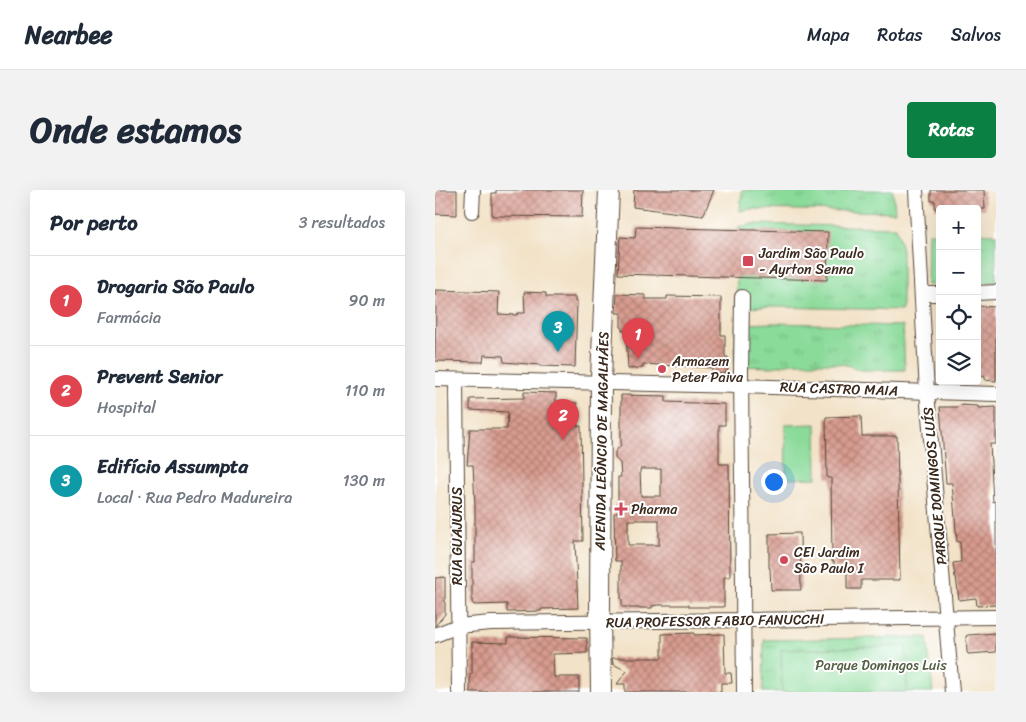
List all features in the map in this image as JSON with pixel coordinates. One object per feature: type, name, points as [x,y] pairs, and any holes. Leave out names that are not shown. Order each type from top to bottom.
[{"type":"main road","name":"AVENIDA LEÔNCIO DE MAGALHÃES","points":[[601,692],[601,384],[609,190]]},
{"type":"street","points":[[472,211],[473,190]]},
{"type":"street","name":"PARQUE DOMINGOS LUÍS","points":[[916,190],[927,392],[952,692]]},
{"type":"street","points":[[981,293],[996,292]]},
{"type":"street","points":[[923,294],[936,294]]},
{"type":"street","points":[[743,297],[741,386],[744,692]]},
{"type":"street","name":"RUA CASTRO MAIA","points":[[435,379],[996,394]]},
{"type":"street","name":"RUA GUAJURUS","points":[[456,380],[459,692]]},
{"type":"street","name":"RUA PROFESSOR FABIO FANUCCHI","points":[[435,635],[458,626],[491,622],[996,617]]},
{"type":"green space","points":[[742,190],[893,190],[895,212],[750,209],[740,211]]},
{"type":"green space","points":[[752,224],[896,227],[902,250],[902,310],[736,308],[738,227]]},
{"type":"green space","points":[[928,233],[936,233],[936,285],[927,285]]},
{"type":"green space","points":[[981,233],[996,234],[996,282],[981,283]]},
{"type":"green space","points":[[736,324],[903,326],[905,370],[860,370],[847,365],[832,363],[792,363],[772,367],[735,366]]},
{"type":"green space","points":[[816,424],[817,478],[786,479],[785,425]]},
{"type":"green space","name":"Parque Domingos Luis","points":[[927,637],[933,692],[763,692],[764,640]]},
{"type":"green space","name":"Parque Domingos Luis","points":[[906,646],[907,692],[782,692],[781,650]]},
{"type":"building","points":[[435,190],[457,190],[457,215],[435,214]]},
{"type":"building","points":[[496,190],[583,190],[582,217],[492,216],[492,193],[496,193]]},
{"type":"building","points":[[634,190],[714,190],[703,216],[633,207]]},
{"type":"building","points":[[931,190],[984,190],[985,209],[981,209],[981,205],[936,205],[935,209],[935,201],[931,201]]},
{"type":"building","name":"Jardim São Paulo - Ayrton Senna","points":[[636,227],[828,232],[827,280],[618,274],[620,237],[635,238]]},
{"type":"building","points":[[435,290],[499,292],[498,314],[517,315],[518,313],[525,313],[524,292],[546,293],[546,297],[575,297],[575,302],[577,301],[575,367],[504,362],[503,356],[484,355],[483,362],[435,361]]},
{"type":"building","points":[[617,294],[645,295],[645,299],[667,299],[667,296],[721,297],[721,335],[725,335],[725,357],[728,357],[728,370],[724,374],[712,373],[712,368],[643,364],[643,368],[628,369],[626,331],[622,331],[621,313],[616,313]]},
{"type":"building","points":[[981,306],[996,307],[996,381],[985,380],[985,376],[981,376]]},
{"type":"building","points":[[524,392],[556,393],[556,402],[577,403],[577,426],[581,426],[583,541],[575,541],[578,608],[507,612],[507,604],[474,605],[472,602],[472,562],[475,562],[475,504],[473,465],[467,465],[470,429],[507,429],[508,412],[470,410],[470,399],[524,398]]},
{"type":"building","points":[[621,395],[666,396],[666,402],[725,404],[725,425],[719,425],[719,464],[729,464],[730,577],[724,577],[724,607],[658,605],[652,606],[652,608],[622,607],[621,561],[615,561],[614,513],[618,513],[618,477],[621,477],[620,463],[615,458],[615,452],[621,445]],"holes":[[[640,469],[661,469],[661,496],[641,496]],[[628,520],[659,520],[659,545],[628,545]]]},
{"type":"building","points":[[960,405],[978,406],[978,408],[996,407],[996,444],[990,444],[993,502],[996,501],[996,605],[977,606],[976,598],[959,600],[953,563],[961,562],[960,542],[957,542],[952,483],[946,483],[940,407],[958,407]]},
{"type":"building","points":[[861,416],[862,436],[897,436],[900,580],[861,580],[861,589],[847,589],[847,568],[834,568],[834,561],[832,562],[831,478],[827,478],[826,417]]},
{"type":"building","name":"CEI Jardim São Paulo I","points":[[800,533],[801,590],[771,590],[769,534]]},
{"type":"building","points":[[445,577],[445,614],[435,626],[435,578]]},
{"type":"building","points":[[694,633],[694,635],[724,634],[725,673],[731,673],[732,683],[721,683],[721,692],[625,692],[625,684],[617,684],[627,671],[613,664],[612,658],[662,658],[662,634]]},
{"type":"building","points":[[996,633],[996,652],[968,654],[966,636]]},
{"type":"building","points":[[508,637],[587,638],[587,653],[553,654],[554,677],[579,677],[579,692],[470,692],[472,642],[508,643]]},
{"type":"place","name":"Jardim São Paulo - Ayrton Senna","points":[[748,261]]},
{"type":"place","name":"Edifício Assumpta","points":[[558,352]]},
{"type":"place","name":"Drogaria São Paulo","points":[[638,359]]},
{"type":"place","name":"Armazem Peter Paiva","points":[[662,369]]},
{"type":"place","name":"Prevent Senior","points":[[563,440]]},
{"type":"place","name":"Pharma","points":[[621,509]]},
{"type":"place","name":"CEI Jardim São Paulo I","points":[[784,560]]}]
